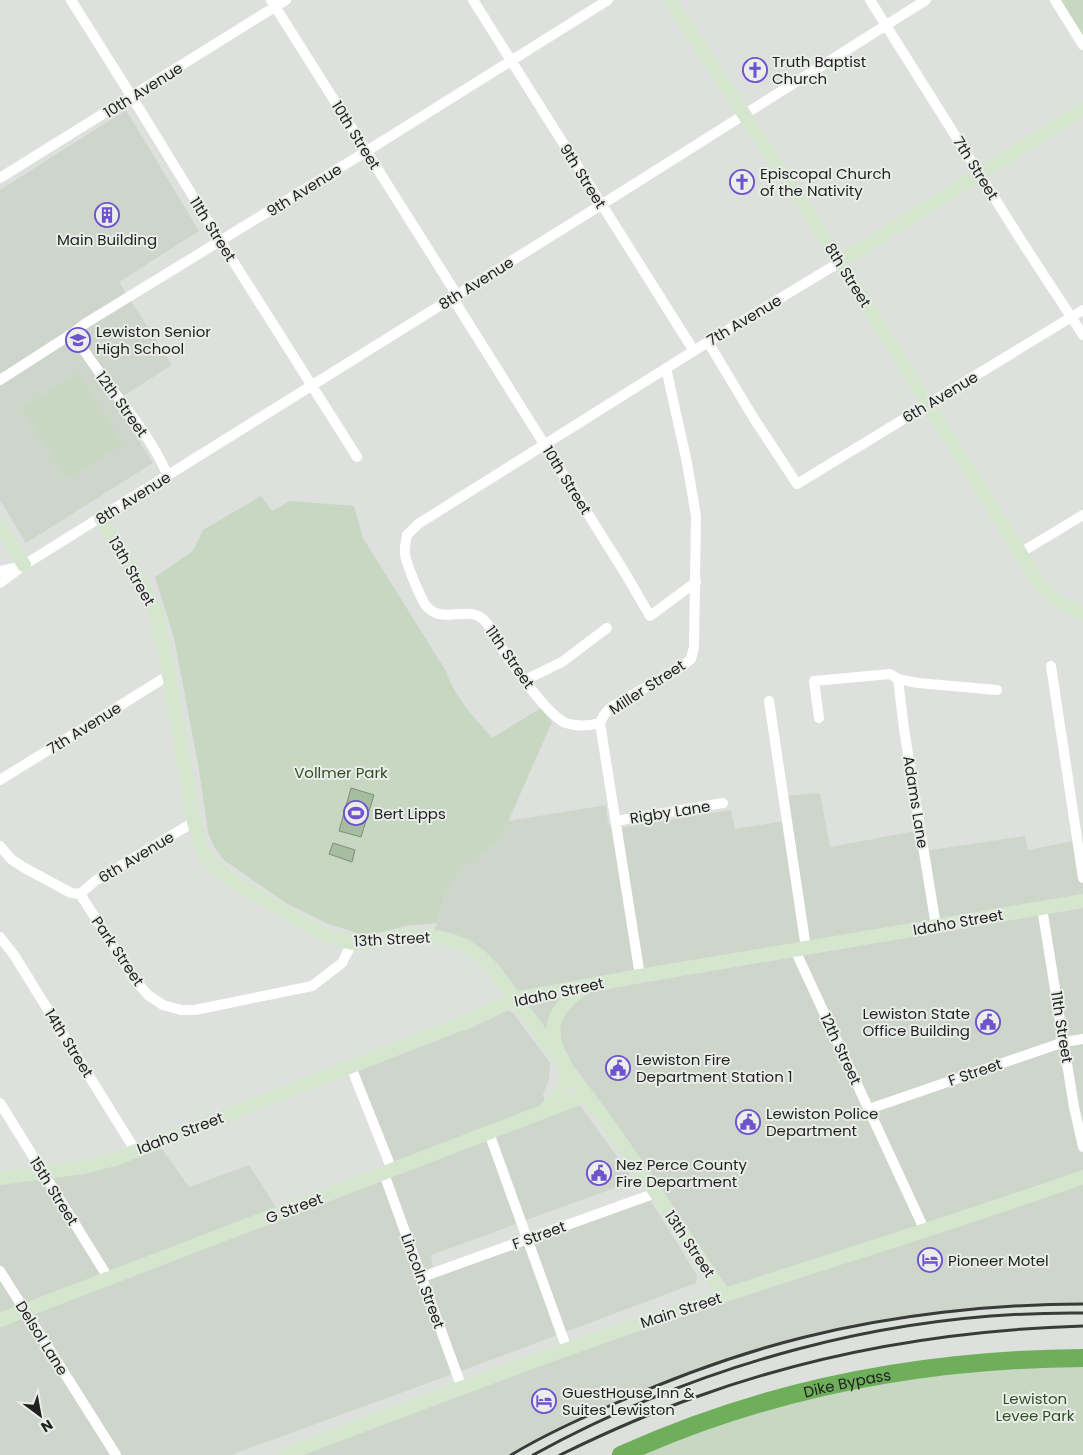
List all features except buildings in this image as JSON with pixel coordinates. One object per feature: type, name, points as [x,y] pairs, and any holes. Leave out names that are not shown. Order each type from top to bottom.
[{"type":"highway","name":"Dike Bypass","points":[[621,1455],[650,1442],[717,1418],[831,1385],[889,1374],[954,1365],[1019,1359],[1083,1358]]},
{"type":"street","name":"11th Street","points":[[71,0],[357,457]]},
{"type":"street","name":"10th Avenue","points":[[0,178],[132,96],[273,3],[286,0]]},
{"type":"street","name":"9th Street","points":[[473,0],[694,351]]},
{"type":"street","name":"9th Avenue","points":[[0,380],[86,323],[221,242],[608,0]]},
{"type":"street","name":"8th Street","points":[[670,0],[840,262],[1038,583],[1060,604],[1083,614]]},
{"type":"street","name":"7th Street","points":[[870,0],[1026,248],[1083,334]]},
{"type":"street","name":"8th Avenue","points":[[0,583],[24,565],[926,0]]},
{"type":"street","points":[[1055,0],[1083,45]]},
{"type":"street","name":"10th Street","points":[[273,3],[366,151],[650,616],[696,582]]},
{"type":"street","name":"7th Avenue","points":[[406,535],[418,524],[545,444],[1083,109]]},
{"type":"street","name":"6th Avenue","points":[[708,342],[753,417],[797,484],[1083,310]]},
{"type":"street","name":"12th Street","points":[[73,333],[109,386],[123,402],[161,460],[168,476]]},
{"type":"street","name":"Miller Street","points":[[640,976],[600,724],[604,715],[611,707],[681,667],[691,659],[694,647],[696,516],[666,368]]},
{"type":"street","points":[[1020,553],[1083,515]]},
{"type":"street","name":"13th Street","points":[[101,518],[156,613],[169,675],[194,822],[202,850],[215,867],[231,880],[320,933],[352,943],[370,943],[404,936],[432,936],[464,945],[481,957],[587,1095],[656,1193],[724,1295]]},
{"type":"street","points":[[0,526],[24,565]]},
{"type":"street","name":"11th Street","points":[[406,535],[404,554],[422,599],[428,608],[436,613],[445,615],[477,615],[484,620],[508,657],[552,712],[565,723],[585,726],[600,724]]},
{"type":"street","name":"8th Avenue","points":[[0,571],[24,565]]},
{"type":"street","points":[[525,680],[562,662],[607,628]]},
{"type":"street","points":[[1051,666],[1083,878]]},
{"type":"street","points":[[819,718],[814,681],[890,674],[898,679],[918,683],[997,690]]},
{"type":"street","name":"7th Avenue","points":[[0,780],[169,675]]},
{"type":"street","name":"Adams Lane","points":[[898,679],[904,729],[936,926]]},
{"type":"street","name":"12th Street","points":[[769,701],[800,949],[924,1231]]},
{"type":"street","name":"Rigby Lane","points":[[616,821],[723,804]]},
{"type":"street","name":"6th Avenue","points":[[80,894],[95,881],[194,822]]},
{"type":"street","points":[[0,846],[11,859],[71,893],[80,894]]},
{"type":"street","name":"Park Street","points":[[80,894],[141,988],[155,1001],[182,1010],[195,1010],[312,986],[342,963],[352,943]]},
{"type":"street","name":"Idaho Street","points":[[0,1178],[97,1164],[460,1024],[514,999],[1083,901]]},
{"type":"street","name":"11th Street","points":[[1042,908],[1074,1107],[1083,1146]]},
{"type":"street","name":"14th Street","points":[[0,937],[14,955],[135,1150]]},
{"type":"street","points":[[540,1113],[562,1091],[566,1077],[565,1066],[554,1041],[553,1031],[556,1016],[564,1003],[586,986]]},
{"type":"street","name":"F Street","points":[[869,1109],[1064,1042],[1083,1039]]},
{"type":"street","name":"Lincoln Street","points":[[351,1067],[422,1277],[462,1388]]},
{"type":"street","name":"G Street","points":[[0,1320],[587,1095]]},
{"type":"street","name":"15th Street","points":[[0,1103],[109,1279]]},
{"type":"street","points":[[489,1133],[567,1349]]},
{"type":"street","name":"Main Street","points":[[284,1455],[567,1349],[724,1295],[1079,1181]]},
{"type":"street","name":"F Street","points":[[422,1277],[656,1193]]},
{"type":"street","name":"Delsol Lane","points":[[0,1270],[116,1455]]},
{"type":"shaded area","name":"Lewiston Senior High School","points":[[126,110],[199,231],[119,282],[172,365],[114,402],[153,463],[26,543],[0,500],[0,190]]},
{"type":"shaded area","name":"Bert Lipps","points":[[351,788],[374,795],[361,837],[339,831]]},
{"type":"shaded area","points":[[820,793],[830,847],[921,830],[925,851],[1025,836],[1028,850],[1083,839],[1083,1304],[998,1308],[893,1319],[805,1337],[704,1367],[599,1410],[511,1455],[285,1455],[724,1295],[481,957],[431,936],[437,923],[444,894],[460,868],[503,833],[508,821],[606,805],[608,822],[612,829],[731,810],[735,829],[786,821],[783,796]]},
{"type":"shaded area","points":[[333,843],[355,850],[352,862],[329,854]]},
{"type":"shaded area","points":[[508,1010],[514,1014],[550,1063],[549,1080],[543,1095],[550,1115],[578,1103],[629,1173],[628,1183],[431,1255],[434,1276],[650,1200],[697,1275],[696,1283],[231,1455],[0,1455],[0,1178],[83,1167],[157,1142],[189,1187],[249,1165],[279,1212],[392,1170],[351,1067],[460,1024],[465,1031]]},
{"type":"green space","points":[[1055,0],[1083,0],[1083,44]]},
{"type":"green space","points":[[78,373],[123,444],[67,479],[22,408]]},
{"type":"green space","name":"Vollmer Park","points":[[261,496],[272,511],[290,501],[354,506],[363,538],[446,671],[454,690],[492,738],[541,708],[552,722],[503,833],[495,843],[460,869],[444,894],[437,923],[405,926],[366,936],[326,923],[286,903],[224,860],[214,847],[208,832],[199,769],[174,638],[155,577],[193,551],[203,530]]},
{"type":"green space","name":"Lewiston Levee Park","points":[[1083,1358],[1083,1455],[621,1455],[831,1385]]},
{"type":"railway","points":[[511,1455],[562,1428],[639,1393],[685,1374],[781,1343],[838,1329],[943,1312],[1014,1306],[1083,1304]]},
{"type":"railway","points":[[533,1455],[597,1422],[663,1394],[730,1369],[799,1349],[869,1333],[940,1321],[1011,1315],[1083,1313]]},
{"type":"railway","points":[[560,1455],[679,1403],[790,1367],[887,1346],[936,1338],[985,1332],[1083,1326]]},
{"type":"place","name":"Truth Baptist Church","points":[[755,70]]},
{"type":"place","name":"Episcopal Church of the Nativity","points":[[742,182]]},
{"type":"place","name":"Main Building","points":[[107,215]]},
{"type":"place","name":"Lewiston Senior High School","points":[[78,340]]},
{"type":"place","name":"Bert Lipps","points":[[356,813]]},
{"type":"place","name":"Lewiston State Office Building","points":[[988,1022]]},
{"type":"place","name":"Lewiston Fire Department Station 1","points":[[618,1068]]},
{"type":"place","name":"Lewiston Police Department","points":[[748,1122]]},
{"type":"place","name":"Nez Perce County Fire Department","points":[[599,1173]]},
{"type":"place","name":"Pioneer Motel","points":[[930,1260]]},
{"type":"place","name":"GuestHouse Inn & Suites Lewiston","points":[[544,1401]]}]
